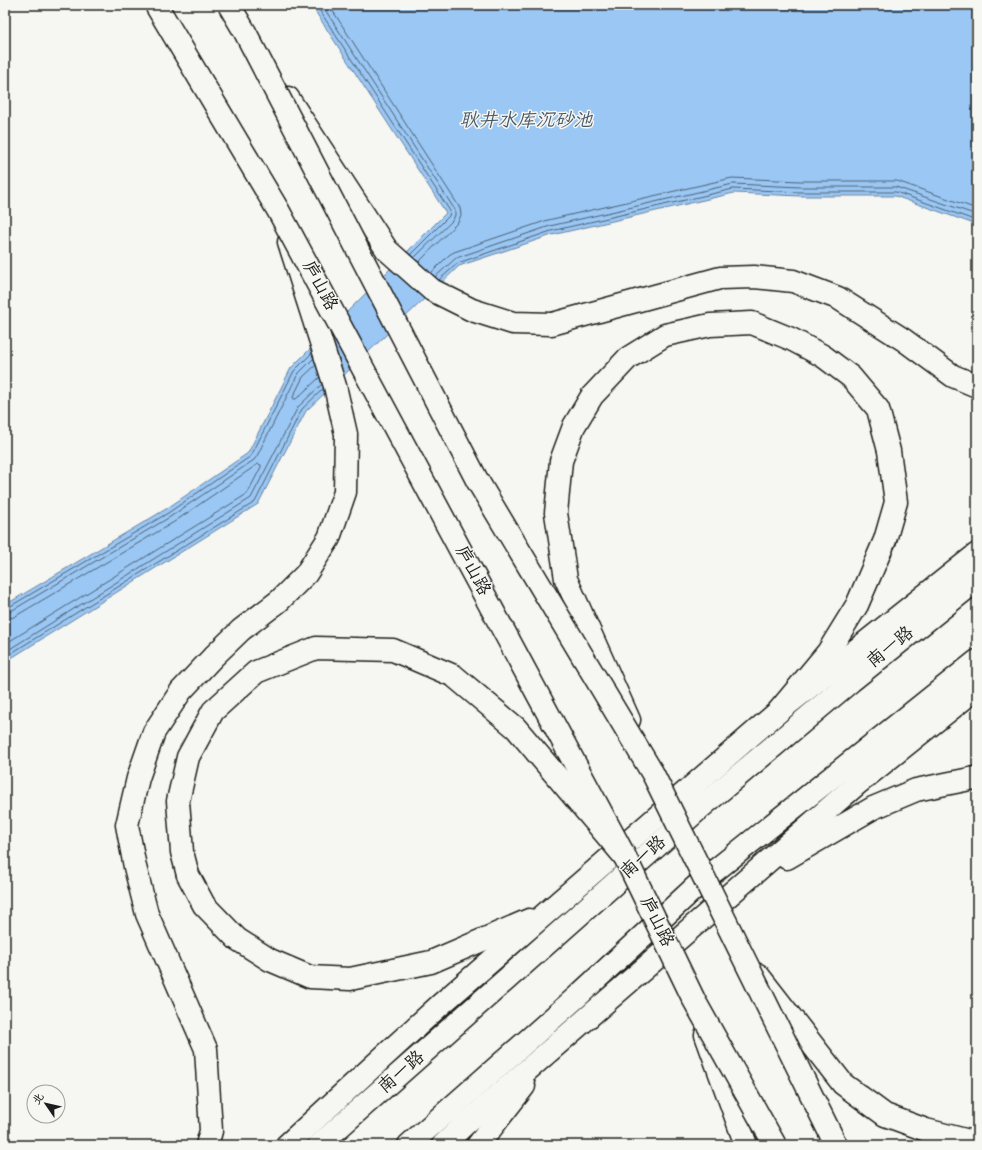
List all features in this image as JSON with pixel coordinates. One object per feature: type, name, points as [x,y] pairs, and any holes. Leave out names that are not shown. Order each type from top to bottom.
[{"type":"main road","name":"庐山路","points":[[156,5],[278,210],[625,857],[694,1000],[774,1145]]},
{"type":"main road","points":[[229,5],[387,250],[432,290],[472,310],[513,324],[552,324],[720,278],[754,277],[793,281],[838,298],[904,340],[953,376],[977,386]]},
{"type":"main road","points":[[245,32],[477,480],[654,774]]},
{"type":"main road","points":[[207,1145],[211,1131],[206,1049],[147,914],[135,867],[128,825],[138,778],[154,732],[181,691],[214,656],[241,630],[279,602],[306,574],[329,538],[345,492],[346,434],[335,386],[278,210]]},
{"type":"main road","points":[[778,712],[828,652],[857,605],[886,540],[896,502],[889,451],[878,409],[851,377],[823,356],[791,339],[752,323],[710,325],[665,335],[628,358],[592,396],[574,426],[561,461],[556,513],[566,579],[654,774],[836,1145]]},
{"type":"main road","points":[[287,1145],[439,1006],[778,712],[977,554]]},
{"type":"main road","name":"南一路","points":[[320,1145],[702,807],[851,681],[977,580]]},
{"type":"main road","points":[[548,912],[431,962],[350,979],[310,976],[270,960],[237,939],[204,905],[188,875],[182,852],[178,802],[188,757],[213,711],[256,672],[316,648],[393,650],[454,676],[516,728],[625,857]]},
{"type":"main road","points":[[409,1145],[580,995],[702,881],[977,661]]},
{"type":"main road","points":[[443,1145],[464,1125],[857,784],[977,688]]},
{"type":"main road","points":[[741,885],[873,808],[916,790],[977,779]]},
{"type":"main road","points":[[742,954],[843,1084],[885,1115],[926,1130],[977,1142]]},
{"type":"main road","points":[[694,1000],[746,1145]]},
{"type":"main road","points":[[478,1145],[554,1047]]},
{"type":"water","name":"耿井水库沉砂池","points":[[313,5],[977,5],[977,225],[895,196],[800,196],[734,193],[552,235],[459,266],[306,411],[258,504],[5,662],[5,605],[166,509],[248,453],[291,368],[446,213],[313,8]]}]
